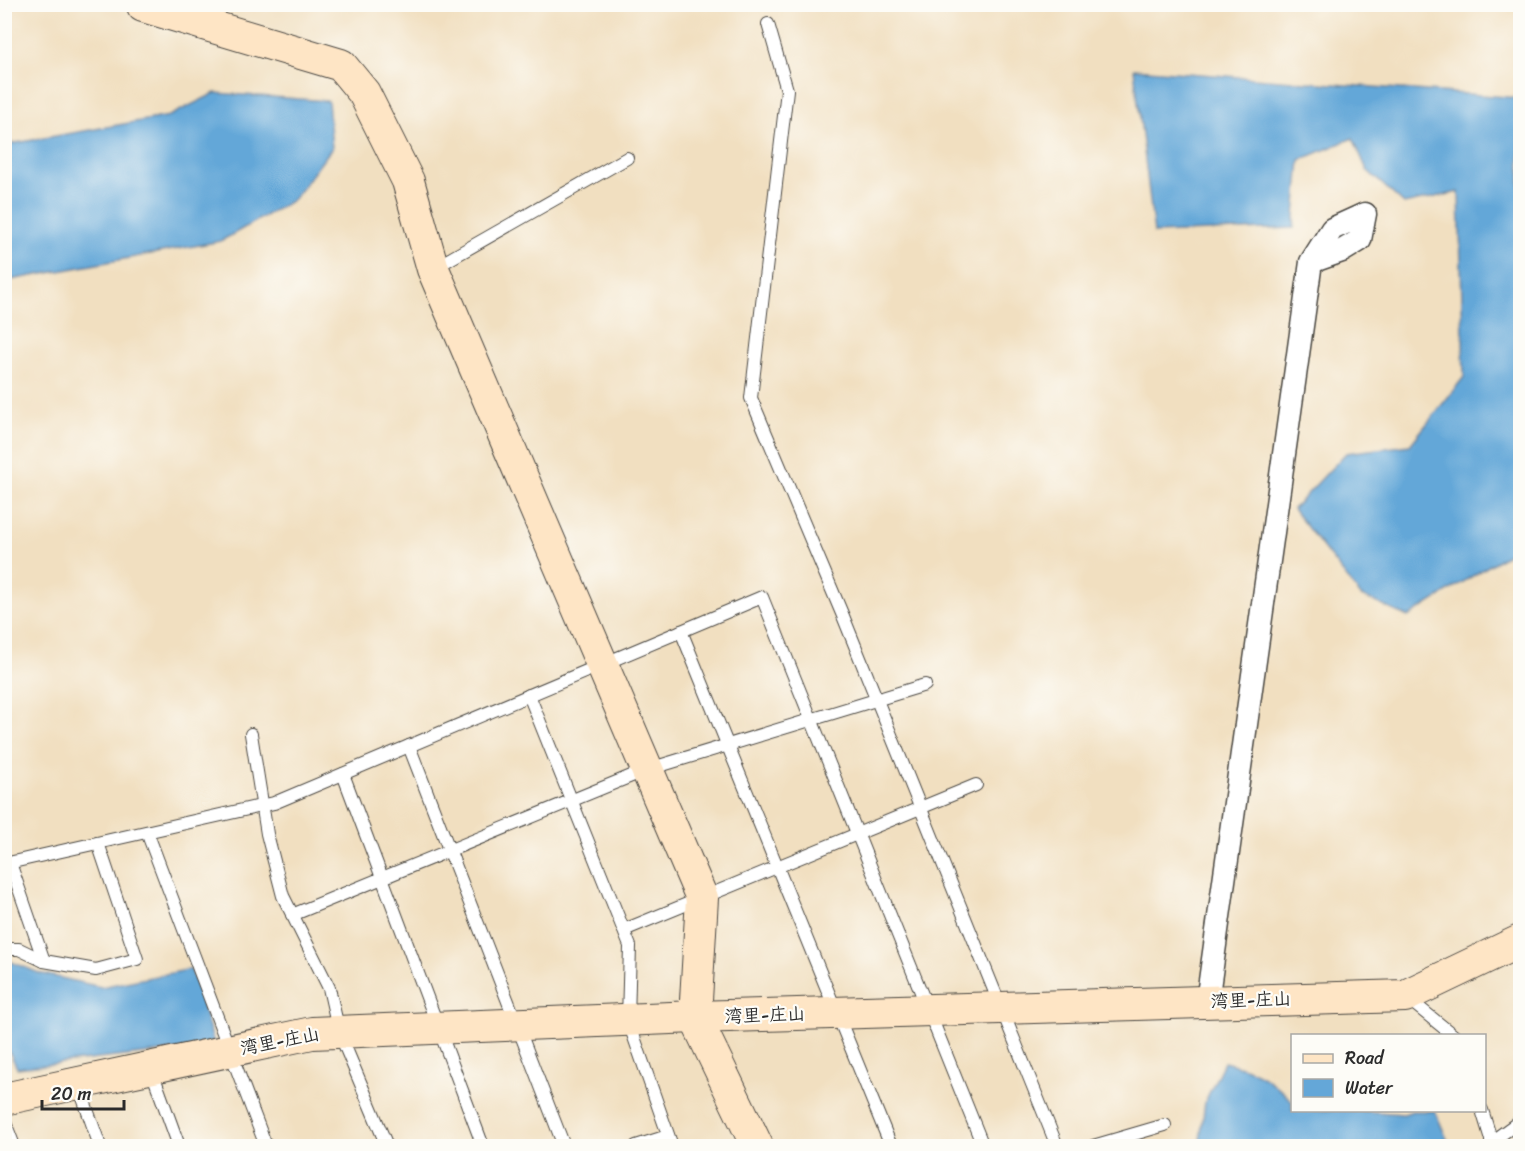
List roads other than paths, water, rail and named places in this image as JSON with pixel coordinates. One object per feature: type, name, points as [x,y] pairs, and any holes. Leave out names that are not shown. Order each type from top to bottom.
[{"type":"main road","points":[[143,6],[341,65],[364,93],[408,181],[433,269],[702,898],[694,1017],[757,1146]]},
{"type":"main road","name":"湾里-庄山","points":[[4,1099],[312,1033],[694,1017],[1405,996],[1521,941]]},
{"type":"street","points":[[1207,1002],[1311,262]]},
{"type":"lane","points":[[768,24],[787,90],[751,398],[878,700],[1057,1146]]},
{"type":"lane","points":[[433,269],[627,158]]},
{"type":"lane","points":[[44,961],[7,864],[274,803],[762,597],[983,1146]]},
{"type":"lane","points":[[681,631],[891,1146]]},
{"type":"lane","points":[[292,915],[646,770],[925,685]]},
{"type":"lane","points":[[529,695],[630,946],[628,1020],[670,1141],[636,1146]]},
{"type":"lane","points":[[251,734],[267,834],[283,896],[329,988],[339,1032],[387,1146]]},
{"type":"lane","points":[[409,746],[564,1146]]},
{"type":"lane","points":[[343,774],[483,1146]]},
{"type":"lane","points":[[624,930],[976,785]]},
{"type":"lane","points":[[147,832],[266,1146]]},
{"type":"lane","points":[[4,949],[19,949],[44,961],[96,970],[137,959],[98,843]]},
{"type":"lane","points":[[1405,996],[1453,1034]]},
{"type":"lane","points":[[150,1068],[179,1146]]},
{"type":"lane","points":[[78,1083],[100,1146]]},
{"type":"lane","points":[[1483,1112],[1492,1144],[1521,1121]]},
{"type":"lane","points":[[4,1120],[14,1146]]},
{"type":"lane","points":[[1093,1146],[1165,1125]]},
{"type":"water","points":[[1134,69],[1520,98],[1520,546],[1408,617],[1361,596],[1293,509],[1346,453],[1410,445],[1464,377],[1459,192],[1404,204],[1367,170],[1353,138],[1300,160],[1294,228],[1154,233]]},
{"type":"water","points":[[215,93],[328,101],[332,148],[293,200],[221,241],[5,281],[5,145],[169,116]]},
{"type":"water","points":[[4,959],[39,973],[101,987],[191,969],[215,1046],[17,1068],[5,1043]]},
{"type":"water","points":[[1224,1062],[1245,1068],[1269,1080],[1291,1100],[1291,1112],[1404,1114],[1435,1112],[1450,1146],[1202,1146],[1200,1141],[1205,1102]]}]
